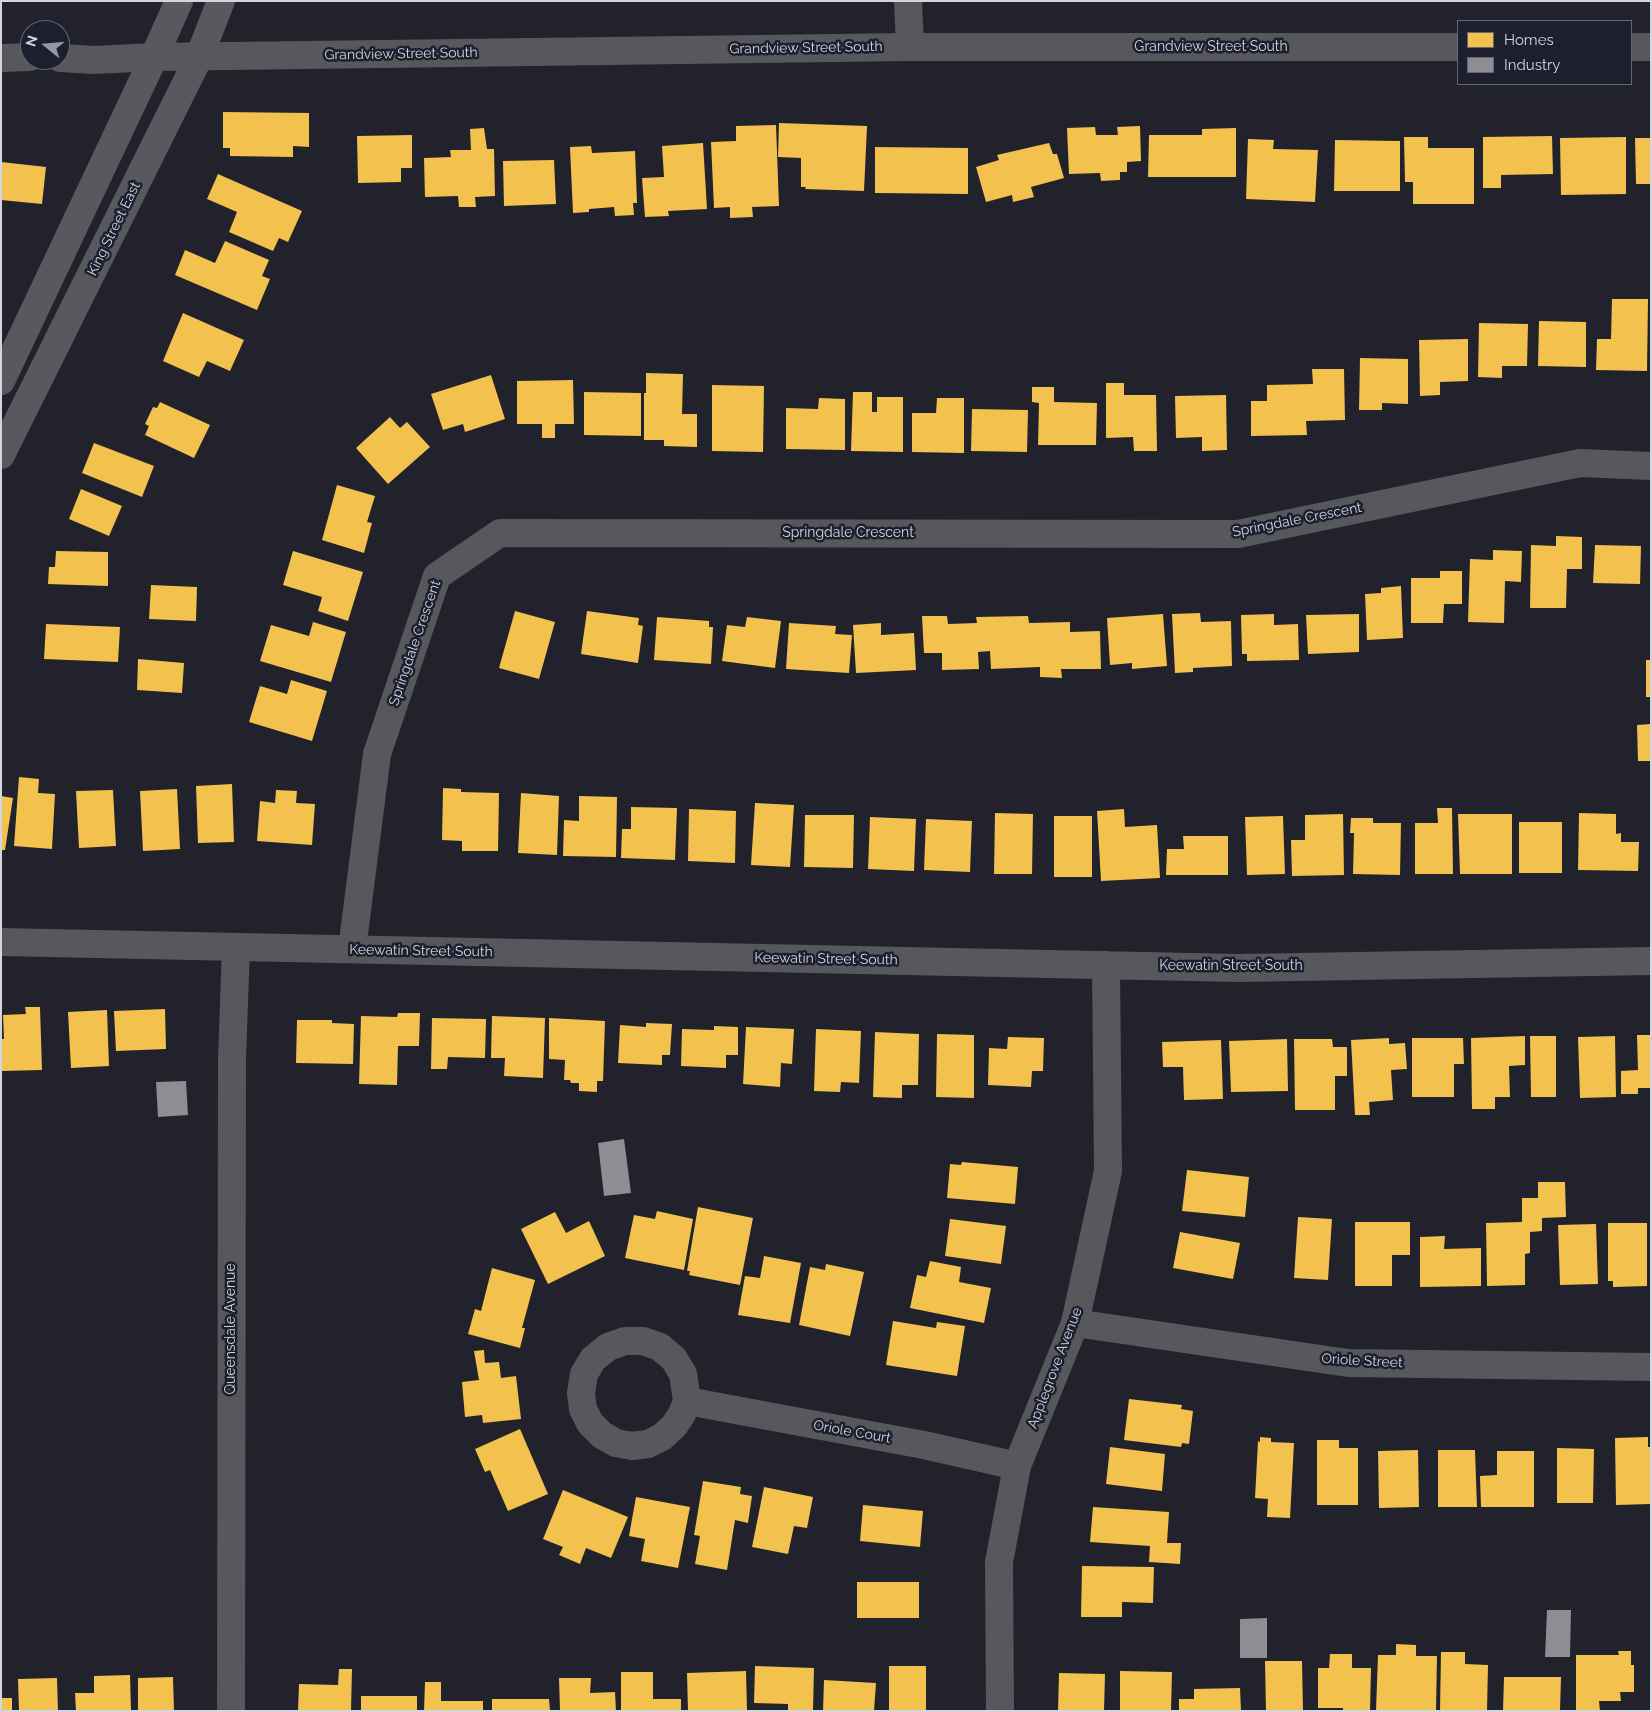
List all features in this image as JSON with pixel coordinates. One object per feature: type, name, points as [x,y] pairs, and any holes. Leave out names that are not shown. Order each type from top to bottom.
[{"type":"main road","points":[[1,381],[179,1]]},
{"type":"main road","name":"King Street East","points":[[1,455],[199,57],[221,1]]},
{"type":"street","points":[[908,1],[910,47]]},
{"type":"street","name":"Grandview Street South","points":[[70,59],[95,60],[154,57],[910,47],[1457,47]]},
{"type":"street","points":[[1632,47],[1651,47]]},
{"type":"street","points":[[1,58],[20,57]]},
{"type":"street","name":"Springdale Crescent","points":[[352,949],[377,754],[437,576],[500,533],[1238,534],[1580,463],[1651,466]]},
{"type":"street","name":"Keewatin Street South","points":[[1,942],[1239,968],[1651,961]]},
{"type":"street","name":"Queensdale Avenue","points":[[231,1711],[232,1059],[236,947]]},
{"type":"street","name":"Applegrove Avenue","points":[[1000,1711],[999,1562],[1017,1466],[1075,1322],[1108,1172],[1106,965]]},
{"type":"street","name":"Oriole Street","points":[[1075,1322],[1348,1363],[1651,1367]]},
{"type":"street","name":"Oriole Court","points":[[687,1401],[924,1445],[1017,1466]]},
{"type":"building: Homes","points":[[223,112],[309,113],[309,147],[293,146],[293,157],[230,156],[230,148],[223,148]]},
{"type":"building: Homes","points":[[779,123],[867,126],[864,191],[805,189],[806,187],[801,187],[801,158],[778,157]]},
{"type":"building: Homes","points":[[776,125],[779,206],[752,207],[753,217],[730,218],[730,207],[714,208],[711,142],[736,141],[736,126]]},
{"type":"building: Homes","points":[[1140,126],[1141,161],[1127,162],[1127,172],[1120,172],[1120,180],[1101,181],[1100,173],[1069,174],[1067,128],[1095,127],[1096,135],[1118,135],[1117,127]]},
{"type":"building: Homes","points":[[484,128],[487,149],[494,149],[495,196],[475,197],[476,207],[459,207],[458,196],[425,197],[424,158],[451,157],[450,150],[471,150],[470,129]]},
{"type":"building: Homes","points":[[1236,128],[1236,177],[1148,177],[1149,135],[1202,135],[1202,129]]},
{"type":"building: Homes","points":[[412,135],[412,168],[401,168],[401,182],[358,183],[357,136]]},
{"type":"building: Homes","points":[[1552,136],[1553,174],[1501,175],[1501,188],[1483,188],[1483,137]]},
{"type":"building: Homes","points":[[1404,137],[1428,137],[1428,148],[1474,148],[1474,204],[1413,204],[1413,182],[1405,182]]},
{"type":"building: Homes","points":[[1626,137],[1626,194],[1561,195],[1560,138]]},
{"type":"building: Homes","points":[[1635,138],[1651,138],[1651,184],[1636,184]]},
{"type":"building: Homes","points":[[1248,139],[1274,140],[1273,149],[1318,150],[1315,202],[1246,199]]},
{"type":"building: Homes","points":[[1335,140],[1400,141],[1400,191],[1334,191]]},
{"type":"building: Homes","points":[[703,143],[707,209],[668,211],[669,216],[645,217],[642,178],[664,177],[662,146]]},
{"type":"building: Homes","points":[[1049,143],[1053,154],[1057,154],[1064,178],[1031,187],[1034,197],[1013,202],[1012,195],[986,202],[976,167],[999,160],[997,155]]},
{"type":"building: Homes","points":[[591,146],[592,153],[635,151],[637,203],[633,203],[634,215],[615,216],[614,207],[589,209],[589,212],[573,213],[570,147]]},
{"type":"building: Homes","points":[[875,147],[968,148],[968,194],[875,193]]},
{"type":"building: Homes","points":[[554,160],[556,204],[504,206],[503,161]]},
{"type":"building: Homes","points":[[1,162],[46,167],[42,204],[1,200]]},
{"type":"building: Homes","points":[[218,174],[302,211],[288,242],[279,238],[273,251],[229,232],[237,212],[207,199]]},
{"type":"building: Homes","points":[[225,241],[269,260],[262,276],[270,279],[257,310],[175,275],[185,250],[215,263]]},
{"type":"building: Homes","points":[[1612,299],[1648,299],[1647,371],[1596,370],[1597,339],[1611,339]]},
{"type":"building: Homes","points":[[183,313],[244,340],[230,371],[207,361],[199,377],[163,361]]},
{"type":"building: Homes","points":[[1539,321],[1586,322],[1586,367],[1538,366]]},
{"type":"building: Homes","points":[[1479,323],[1528,324],[1527,366],[1502,366],[1502,378],[1478,377]]},
{"type":"building: Homes","points":[[1468,339],[1468,381],[1440,382],[1440,395],[1420,396],[1419,340]]},
{"type":"building: Homes","points":[[1360,358],[1408,359],[1408,404],[1382,403],[1382,410],[1359,410]]},
{"type":"building: Homes","points":[[1312,369],[1344,369],[1345,420],[1306,421],[1307,435],[1251,436],[1251,401],[1267,401],[1267,385],[1313,384]]},
{"type":"building: Homes","points":[[646,373],[683,374],[682,414],[697,414],[697,447],[664,446],[664,440],[644,440]]},
{"type":"building: Homes","points":[[491,375],[505,419],[465,432],[463,424],[443,430],[431,394]]},
{"type":"building: Homes","points":[[573,380],[574,424],[555,424],[555,438],[542,438],[542,424],[517,424],[517,381]]},
{"type":"building: Homes","points":[[1106,383],[1124,383],[1124,395],[1156,395],[1157,451],[1134,451],[1133,437],[1106,438]]},
{"type":"building: Homes","points":[[712,385],[764,386],[763,452],[712,451]]},
{"type":"building: Homes","points":[[1032,387],[1054,387],[1054,402],[1097,403],[1096,445],[1038,445],[1039,403],[1032,402]]},
{"type":"building: Homes","points":[[584,392],[641,393],[641,436],[584,435]]},
{"type":"building: Homes","points":[[853,392],[872,392],[872,412],[877,412],[877,397],[903,397],[903,452],[851,451]]},
{"type":"building: Homes","points":[[1226,395],[1227,450],[1202,451],[1202,437],[1176,438],[1175,396]]},
{"type":"building: Homes","points":[[819,398],[845,399],[845,450],[786,449],[786,408],[818,409]]},
{"type":"building: Homes","points":[[937,398],[964,398],[964,453],[912,452],[912,413],[936,413]]},
{"type":"building: Homes","points":[[160,402],[210,425],[194,458],[145,435],[149,426],[145,424],[153,407],[157,408]]},
{"type":"building: Homes","points":[[972,409],[1028,410],[1027,452],[971,451]]},
{"type":"building: Homes","points":[[390,417],[400,428],[407,422],[430,447],[388,484],[356,448]]},
{"type":"building: Homes","points":[[94,443],[154,466],[142,497],[82,473]]},
{"type":"building: Homes","points":[[337,485],[375,496],[367,522],[372,523],[364,553],[322,540]]},
{"type":"building: Homes","points":[[81,489],[122,506],[109,536],[69,519]]},
{"type":"building: Homes","points":[[1556,536],[1582,537],[1582,569],[1567,569],[1566,608],[1530,608],[1531,545],[1556,546]]},
{"type":"building: Homes","points":[[1595,545],[1641,546],[1640,584],[1593,583]]},
{"type":"building: Homes","points":[[1493,550],[1522,551],[1521,582],[1505,581],[1504,623],[1468,622],[1470,559],[1493,560]]},
{"type":"building: Homes","points":[[56,551],[108,552],[108,586],[48,584],[49,567],[55,567]]},
{"type":"building: Homes","points":[[293,551],[363,572],[348,621],[318,611],[322,597],[283,585]]},
{"type":"building: Homes","points":[[1440,571],[1462,571],[1462,604],[1444,604],[1443,623],[1411,623],[1411,578],[1440,578]]},
{"type":"building: Homes","points":[[151,585],[197,587],[196,621],[149,619]]},
{"type":"building: Homes","points":[[1401,586],[1403,638],[1367,640],[1365,594],[1381,593],[1381,588]]},
{"type":"building: Homes","points":[[515,611],[555,622],[539,679],[499,668]]},
{"type":"building: Homes","points":[[587,611],[639,618],[638,625],[643,626],[638,663],[581,654]]},
{"type":"building: Homes","points":[[1200,613],[1201,622],[1231,621],[1232,666],[1193,668],[1193,672],[1175,673],[1172,614]]},
{"type":"building: Homes","points":[[1163,614],[1167,666],[1132,669],[1132,663],[1110,665],[1107,618]]},
{"type":"building: Homes","points":[[1274,614],[1274,625],[1298,624],[1299,660],[1247,661],[1247,654],[1242,654],[1241,615]]},
{"type":"building: Homes","points":[[1359,614],[1359,652],[1308,654],[1306,615]]},
{"type":"building: Homes","points":[[922,616],[947,616],[948,624],[977,623],[976,617],[1028,616],[1029,623],[1070,622],[1070,632],[1100,631],[1101,669],[1061,669],[1062,678],[1040,677],[1040,667],[991,669],[990,651],[978,652],[979,669],[942,670],[942,653],[924,653]]},
{"type":"building: Homes","points":[[657,617],[709,621],[709,627],[713,627],[711,664],[654,660]]},
{"type":"building: Homes","points":[[747,617],[781,621],[775,668],[722,661],[727,625],[745,627]]},
{"type":"building: Homes","points":[[313,622],[346,632],[331,682],[260,661],[271,625],[309,636]]},
{"type":"building: Homes","points":[[789,623],[836,626],[835,634],[852,635],[849,673],[786,669]]},
{"type":"building: Homes","points":[[881,623],[881,635],[914,633],[916,670],[856,673],[853,625]]},
{"type":"building: Homes","points":[[46,624],[120,627],[118,662],[44,659]]},
{"type":"building: Homes","points":[[138,659],[184,663],[182,693],[137,690]]},
{"type":"building: Homes","points":[[1646,660],[1651,660],[1651,697],[1646,697]]},
{"type":"building: Homes","points":[[291,680],[327,691],[312,741],[249,722],[260,686],[287,694]]},
{"type":"building: Homes","points":[[1651,724],[1651,761],[1638,761],[1637,725]]},
{"type":"building: Homes","points":[[19,777],[39,779],[38,793],[55,794],[52,849],[14,846]]},
{"type":"building: Homes","points":[[232,784],[234,842],[198,843],[196,786]]},
{"type":"building: Homes","points":[[443,788],[461,789],[461,792],[499,793],[498,851],[462,851],[462,841],[442,840]]},
{"type":"building: Homes","points":[[177,789],[180,849],[143,851],[140,791]]},
{"type":"building: Homes","points":[[113,790],[116,846],[79,848],[76,791]]},
{"type":"building: Homes","points":[[276,790],[297,791],[296,803],[315,804],[312,845],[257,841],[260,801],[275,803]]},
{"type":"building: Homes","points":[[521,793],[559,796],[557,855],[518,853]]},
{"type":"building: Homes","points":[[1,796],[13,798],[5,850],[1,850]]},
{"type":"building: Homes","points":[[579,796],[617,797],[616,857],[563,856],[564,820],[579,821]]},
{"type":"building: Homes","points":[[755,803],[794,805],[790,867],[751,865]]},
{"type":"building: Homes","points":[[631,807],[677,808],[675,860],[621,858],[622,829],[631,829]]},
{"type":"building: Homes","points":[[1437,808],[1452,808],[1453,874],[1415,874],[1415,823],[1438,823]]},
{"type":"building: Homes","points":[[689,809],[736,811],[735,863],[688,861]]},
{"type":"building: Homes","points":[[1124,809],[1125,827],[1157,825],[1160,878],[1101,881],[1097,811]]},
{"type":"building: Homes","points":[[995,813],[1033,814],[1032,874],[994,874]]},
{"type":"building: Homes","points":[[1579,813],[1616,814],[1616,834],[1621,833],[1621,842],[1639,842],[1638,871],[1578,870]]},
{"type":"building: Homes","points":[[1343,814],[1344,875],[1292,876],[1291,840],[1305,840],[1305,815]]},
{"type":"building: Homes","points":[[1458,814],[1512,814],[1512,874],[1460,874]]},
{"type":"building: Homes","points":[[805,815],[854,815],[853,868],[804,867]]},
{"type":"building: Homes","points":[[1054,816],[1092,816],[1092,877],[1054,877]]},
{"type":"building: Homes","points":[[1283,816],[1285,874],[1247,875],[1245,817]]},
{"type":"building: Homes","points":[[870,817],[916,819],[914,871],[868,869]]},
{"type":"building: Homes","points":[[1351,818],[1373,818],[1373,823],[1401,823],[1400,875],[1353,874],[1354,833],[1350,833]]},
{"type":"building: Homes","points":[[926,819],[972,821],[970,872],[924,870]]},
{"type":"building: Homes","points":[[1519,822],[1562,822],[1562,873],[1519,873]]},
{"type":"building: Homes","points":[[1183,836],[1228,836],[1228,875],[1166,875],[1167,849],[1184,849]]},
{"type":"building: Homes","points":[[25,1007],[40,1007],[42,1070],[1,1071],[1,1039],[4,1039],[3,1015],[26,1014]]},
{"type":"building: Homes","points":[[165,1009],[166,1049],[116,1051],[114,1011]]},
{"type":"building: Homes","points":[[107,1010],[109,1066],[71,1068],[68,1012]]},
{"type":"building: Homes","points":[[398,1013],[420,1013],[419,1046],[398,1046],[397,1085],[359,1084],[361,1016],[397,1017]]},
{"type":"building: Homes","points":[[492,1016],[545,1018],[543,1078],[504,1076],[505,1058],[491,1058]]},
{"type":"building: Homes","points":[[432,1018],[486,1019],[485,1058],[448,1057],[447,1069],[431,1069]]},
{"type":"building: Homes","points":[[549,1018],[605,1021],[603,1081],[597,1081],[597,1092],[579,1091],[579,1083],[571,1083],[570,1080],[564,1080],[565,1060],[549,1059]]},
{"type":"building: Homes","points":[[297,1020],[332,1020],[332,1023],[354,1024],[353,1064],[296,1063]]},
{"type":"building: Homes","points":[[646,1023],[672,1024],[670,1055],[662,1055],[662,1065],[618,1063],[620,1025],[646,1027]]},
{"type":"building: Homes","points":[[714,1026],[738,1027],[738,1055],[726,1055],[726,1068],[681,1066],[682,1029],[714,1030]]},
{"type":"building: Homes","points":[[746,1027],[794,1029],[792,1064],[781,1063],[780,1087],[743,1084]]},
{"type":"building: Homes","points":[[816,1029],[861,1031],[859,1083],[841,1082],[840,1092],[814,1091]]},
{"type":"building: Homes","points":[[875,1032],[919,1034],[918,1085],[902,1085],[902,1098],[873,1097]]},
{"type":"building: Homes","points":[[937,1034],[974,1035],[974,1098],[936,1097]]},
{"type":"building: Homes","points":[[1637,1035],[1651,1035],[1651,1088],[1638,1088],[1638,1094],[1621,1094],[1621,1071],[1638,1070]]},
{"type":"building: Homes","points":[[1525,1036],[1525,1065],[1509,1066],[1510,1097],[1495,1097],[1495,1109],[1472,1109],[1471,1038]]},
{"type":"building: Homes","points":[[1530,1036],[1556,1036],[1556,1097],[1531,1097]]},
{"type":"building: Homes","points":[[1615,1036],[1616,1097],[1580,1098],[1578,1037]]},
{"type":"building: Homes","points":[[1008,1037],[1044,1038],[1043,1071],[1032,1071],[1031,1087],[988,1085],[989,1048],[1007,1049]]},
{"type":"building: Homes","points":[[1389,1038],[1389,1044],[1405,1043],[1407,1069],[1391,1070],[1393,1100],[1369,1102],[1370,1115],[1355,1115],[1351,1040]]},
{"type":"building: Homes","points":[[1412,1038],[1463,1038],[1464,1064],[1454,1064],[1454,1097],[1412,1097]]},
{"type":"building: Homes","points":[[1287,1039],[1288,1091],[1231,1092],[1229,1041]]},
{"type":"building: Homes","points":[[1294,1039],[1332,1039],[1333,1047],[1347,1047],[1347,1076],[1335,1076],[1335,1110],[1295,1110]]},
{"type":"building: Homes","points":[[1221,1040],[1223,1099],[1184,1100],[1183,1067],[1163,1067],[1162,1042]]},
{"type":"building: Homes","points":[[962,1162],[1018,1167],[1015,1204],[947,1198],[950,1164],[961,1165]]},
{"type":"building: Homes","points":[[1187,1170],[1249,1177],[1245,1217],[1182,1211]]},
{"type":"building: Homes","points":[[1538,1182],[1565,1182],[1566,1217],[1542,1218],[1542,1231],[1530,1232],[1530,1253],[1525,1254],[1525,1285],[1487,1286],[1486,1223],[1522,1222],[1522,1198],[1538,1198]]},
{"type":"building: Homes","points":[[698,1207],[753,1218],[740,1285],[689,1275],[690,1271],[687,1271]]},
{"type":"building: Homes","points":[[657,1211],[693,1219],[684,1270],[625,1258],[634,1215],[655,1219]]},
{"type":"building: Homes","points":[[555,1212],[566,1233],[589,1221],[605,1256],[548,1284],[521,1229]]},
{"type":"building: Homes","points":[[1298,1217],[1332,1219],[1328,1280],[1294,1278]]},
{"type":"building: Homes","points":[[950,1219],[1006,1226],[1001,1264],[945,1256]]},
{"type":"building: Homes","points":[[1355,1222],[1410,1222],[1410,1255],[1392,1255],[1392,1286],[1355,1286]]},
{"type":"building: Homes","points":[[1608,1223],[1647,1223],[1647,1286],[1613,1287],[1613,1281],[1608,1281]]},
{"type":"building: Homes","points":[[1596,1224],[1598,1284],[1560,1285],[1558,1225]]},
{"type":"building: Homes","points":[[1180,1232],[1240,1243],[1233,1279],[1173,1268]]},
{"type":"building: Homes","points":[[1445,1236],[1444,1249],[1481,1248],[1481,1286],[1420,1287],[1420,1237]]},
{"type":"building: Homes","points":[[764,1256],[801,1263],[790,1323],[738,1315],[745,1276],[760,1278]]},
{"type":"building: Homes","points":[[930,1261],[961,1267],[959,1282],[991,1288],[984,1323],[910,1308],[917,1275],[926,1277]]},
{"type":"building: Homes","points":[[826,1264],[864,1272],[850,1336],[799,1325],[810,1267],[825,1270]]},
{"type":"building: Homes","points":[[492,1268],[535,1280],[522,1328],[525,1328],[520,1348],[468,1334],[475,1309],[481,1311]]},
{"type":"building: Homes","points":[[893,1321],[936,1328],[937,1322],[965,1326],[957,1376],[886,1365]]},
{"type":"building: Homes","points":[[484,1350],[485,1363],[499,1362],[501,1378],[516,1376],[521,1419],[483,1423],[482,1415],[465,1417],[462,1382],[479,1380],[474,1351]]},
{"type":"building: Homes","points":[[1129,1399],[1182,1405],[1181,1409],[1193,1411],[1189,1444],[1182,1443],[1181,1447],[1124,1440]]},
{"type":"building: Homes","points":[[520,1429],[548,1494],[508,1511],[490,1470],[485,1472],[475,1449]]},
{"type":"building: Homes","points":[[1260,1437],[1271,1438],[1271,1442],[1294,1443],[1290,1518],[1267,1517],[1268,1499],[1255,1498],[1258,1441],[1260,1442]]},
{"type":"building: Homes","points":[[1648,1437],[1648,1447],[1651,1447],[1651,1504],[1616,1505],[1615,1438]]},
{"type":"building: Homes","points":[[1317,1440],[1339,1440],[1339,1448],[1358,1448],[1358,1505],[1317,1505]]},
{"type":"building: Homes","points":[[1110,1447],[1165,1454],[1162,1491],[1106,1484]]},
{"type":"building: Homes","points":[[1557,1448],[1594,1449],[1593,1503],[1557,1503]]},
{"type":"building: Homes","points":[[1418,1450],[1419,1507],[1379,1508],[1378,1451]]},
{"type":"building: Homes","points":[[1438,1450],[1475,1450],[1477,1507],[1438,1507]]},
{"type":"building: Homes","points":[[1497,1451],[1534,1451],[1534,1507],[1481,1507],[1480,1476],[1497,1475]]},
{"type":"building: Homes","points":[[703,1481],[741,1487],[740,1494],[752,1496],[748,1523],[735,1520],[727,1570],[695,1564],[700,1536],[694,1535]]},
{"type":"building: Homes","points":[[764,1487],[813,1497],[807,1528],[794,1526],[788,1554],[752,1547]]},
{"type":"building: Homes","points":[[563,1490],[628,1517],[611,1558],[586,1548],[580,1564],[559,1555],[563,1547],[543,1539]]},
{"type":"building: Homes","points":[[636,1497],[690,1507],[678,1568],[641,1561],[645,1539],[629,1536]]},
{"type":"building: Homes","points":[[863,1505],[923,1511],[920,1547],[860,1541]]},
{"type":"building: Homes","points":[[1093,1507],[1169,1512],[1167,1543],[1181,1543],[1180,1564],[1149,1562],[1150,1546],[1090,1542]]},
{"type":"building: Homes","points":[[1082,1566],[1154,1567],[1153,1603],[1122,1602],[1122,1617],[1081,1617]]},
{"type":"building: Homes","points":[[857,1582],[919,1582],[919,1618],[857,1618]]},
{"type":"building: Homes","points":[[1396,1644],[1416,1645],[1416,1656],[1437,1656],[1436,1711],[1376,1711],[1378,1655],[1396,1655]]},
{"type":"building: Homes","points":[[1618,1651],[1631,1651],[1631,1665],[1634,1665],[1634,1692],[1620,1692],[1621,1701],[1599,1701],[1600,1711],[1576,1711],[1576,1655],[1619,1655]]},
{"type":"building: Homes","points":[[1441,1652],[1465,1652],[1465,1664],[1488,1665],[1487,1711],[1440,1711]]},
{"type":"building: Homes","points":[[1330,1654],[1352,1654],[1352,1668],[1371,1668],[1370,1711],[1343,1711],[1343,1708],[1318,1708],[1318,1668],[1329,1668]]},
{"type":"building: Homes","points":[[1265,1661],[1302,1661],[1303,1711],[1266,1711]]},
{"type":"building: Homes","points":[[755,1666],[814,1668],[813,1711],[788,1711],[788,1704],[754,1703]]},
{"type":"building: Homes","points":[[889,1666],[926,1666],[926,1711],[889,1711]]},
{"type":"building: Homes","points":[[339,1669],[352,1669],[351,1711],[298,1711],[299,1684],[338,1685]]},
{"type":"building: Homes","points":[[746,1671],[747,1711],[688,1711],[687,1673]]},
{"type":"building: Homes","points":[[1120,1671],[1172,1672],[1171,1711],[1120,1711]]},
{"type":"building: Homes","points":[[621,1672],[653,1672],[653,1699],[681,1699],[681,1711],[621,1711]]},
{"type":"building: Homes","points":[[1059,1673],[1105,1674],[1104,1711],[1058,1711]]},
{"type":"building: Homes","points":[[130,1675],[131,1711],[76,1711],[75,1693],[94,1693],[94,1676]]},
{"type":"building: Homes","points":[[173,1677],[174,1711],[138,1711],[138,1678]]},
{"type":"building: Homes","points":[[1504,1677],[1561,1677],[1560,1711],[1503,1711]]},
{"type":"building: Homes","points":[[57,1678],[58,1711],[19,1711],[18,1679]]},
{"type":"building: Homes","points":[[559,1678],[591,1678],[590,1693],[615,1692],[616,1711],[560,1711]]},
{"type":"building: Homes","points":[[824,1680],[876,1683],[874,1711],[823,1711]]},
{"type":"building: Homes","points":[[425,1682],[441,1682],[441,1701],[483,1701],[483,1711],[424,1711]]},
{"type":"building: Homes","points":[[1240,1688],[1241,1711],[1179,1711],[1179,1699],[1194,1699],[1194,1689]]},
{"type":"building: Homes","points":[[361,1696],[417,1696],[417,1711],[361,1711]]},
{"type":"building: Homes","points":[[1,1698],[12,1698],[12,1711],[1,1711]]},
{"type":"building: Homes","points":[[492,1699],[549,1699],[550,1711],[492,1711]]},
{"type":"building: Industry","points":[[186,1081],[188,1115],[158,1117],[156,1082]]},
{"type":"building: Industry","points":[[624,1139],[631,1193],[604,1196],[598,1143]]},
{"type":"building: Industry","points":[[1547,1610],[1571,1610],[1570,1657],[1545,1657]]},
{"type":"building: Industry","points":[[1267,1618],[1267,1658],[1240,1658],[1240,1619]]}]
